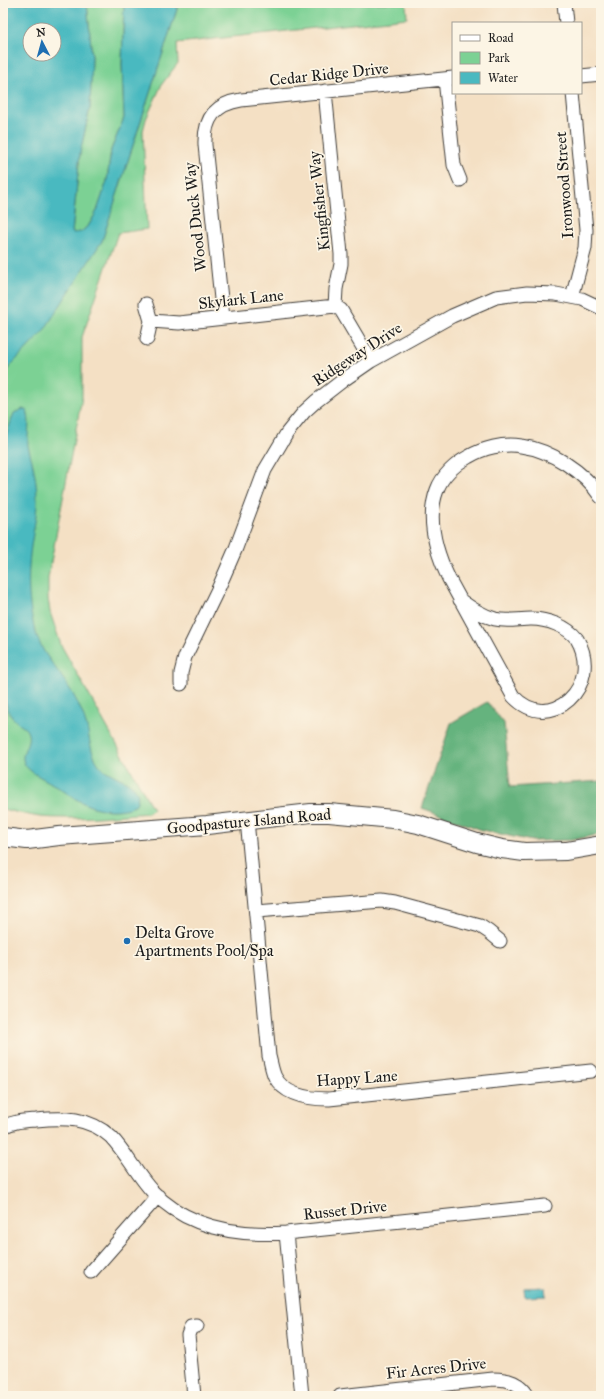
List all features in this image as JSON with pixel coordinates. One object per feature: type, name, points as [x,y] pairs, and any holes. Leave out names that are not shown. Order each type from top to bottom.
[{"type":"street","points":[[564,3],[566,22]]},
{"type":"street","points":[[582,76],[601,74]]},
{"type":"street","points":[[449,78],[454,165],[460,180]]},
{"type":"street","name":"Cedar Ridge Drive","points":[[213,114],[225,105],[235,101],[449,78]]},
{"type":"street","name":"Kingfisher Way","points":[[325,91],[341,254],[335,306]]},
{"type":"street","name":"Ironwood Street","points":[[572,296],[585,248],[586,230],[573,94]]},
{"type":"street","name":"Wood Duck Way","points":[[213,114],[206,128],[205,145],[223,318]]},
{"type":"street","name":"Ridgeway Drive","points":[[181,684],[181,673],[185,657],[236,548],[261,479],[271,459],[287,434],[304,412],[325,394],[371,361],[452,316],[496,297],[527,293],[556,294],[572,296],[601,308]]},
{"type":"street","points":[[146,304],[151,321],[147,339]]},
{"type":"street","points":[[335,306],[341,310],[371,361]]},
{"type":"street","name":"Skylark Lane","points":[[151,321],[179,323],[335,306]]},
{"type":"street","points":[[460,600],[477,612],[488,617],[502,620],[539,619],[557,624],[570,632],[577,639],[582,648],[586,658],[587,668],[586,679],[582,690],[576,698],[557,709],[546,710],[536,709],[518,702],[513,696],[460,600],[441,563],[437,549],[433,519],[434,503],[437,490],[450,470],[474,453],[488,448],[504,445],[520,445],[552,457],[569,467],[586,480],[601,497]]},
{"type":"street","name":"Goodpasture Island Road","points":[[3,837],[27,840],[59,836],[192,826],[311,813],[351,814],[394,819],[418,824],[477,843],[524,852],[566,851],[601,845]]},
{"type":"street","name":"Happy Lane","points":[[247,820],[272,1070],[278,1082],[290,1091],[309,1098],[329,1099],[591,1071]]},
{"type":"street","name":"Goodpasture Island Road","points":[[3,825],[59,836]]},
{"type":"street","points":[[256,911],[382,901],[395,903],[480,926],[500,941]]},
{"type":"street","name":"Russet Drive","points":[[3,1127],[14,1122],[61,1118],[74,1119],[90,1123],[106,1132],[118,1144],[137,1173],[158,1196],[169,1205],[189,1218],[215,1228],[250,1234],[286,1233],[545,1206]]},
{"type":"street","points":[[91,1272],[158,1196]]},
{"type":"street","points":[[286,1233],[302,1396]]},
{"type":"street","points":[[194,1396],[188,1335],[191,1327],[197,1326]]},
{"type":"street","name":"Fir Acres Drive","points":[[340,1396],[493,1379],[505,1379],[514,1382],[522,1388],[528,1396]]},
{"type":"green space","points":[[87,3],[124,3],[122,64],[124,118],[111,150],[107,181],[97,211],[89,225],[81,232],[72,234],[80,153],[90,108],[92,57]]},
{"type":"green space","points":[[179,3],[406,3],[407,18],[177,43],[178,63],[162,84],[146,119],[143,131],[147,229],[118,233],[82,337],[82,397],[48,578],[50,612],[61,645],[153,809],[148,813],[94,817],[40,817],[3,809],[3,376],[102,241]]},
{"type":"green space","points":[[487,702],[504,723],[510,787],[601,781],[601,834],[572,840],[532,841],[482,830],[422,808],[451,723]]},
{"type":"water","points":[[3,3],[87,3],[92,57],[90,108],[80,153],[72,233],[81,232],[89,225],[97,211],[107,181],[111,150],[124,118],[122,64],[124,3],[179,3],[102,241],[43,332],[10,366],[3,376]]},
{"type":"water","points":[[23,409],[27,411],[28,415],[28,446],[32,459],[37,495],[37,507],[30,554],[29,577],[33,624],[41,646],[47,657],[75,697],[86,724],[92,751],[100,766],[133,786],[137,791],[138,798],[135,806],[129,808],[111,810],[93,807],[79,801],[29,769],[24,763],[23,759],[28,739],[27,731],[10,714],[3,694],[3,453],[6,436],[14,413]]},
{"type":"water","points":[[545,1287],[546,1296],[525,1297],[524,1288]]},
{"type":"place","name":"Delta Grove Apartments Pool/Spa","points":[[127,941]]}]
